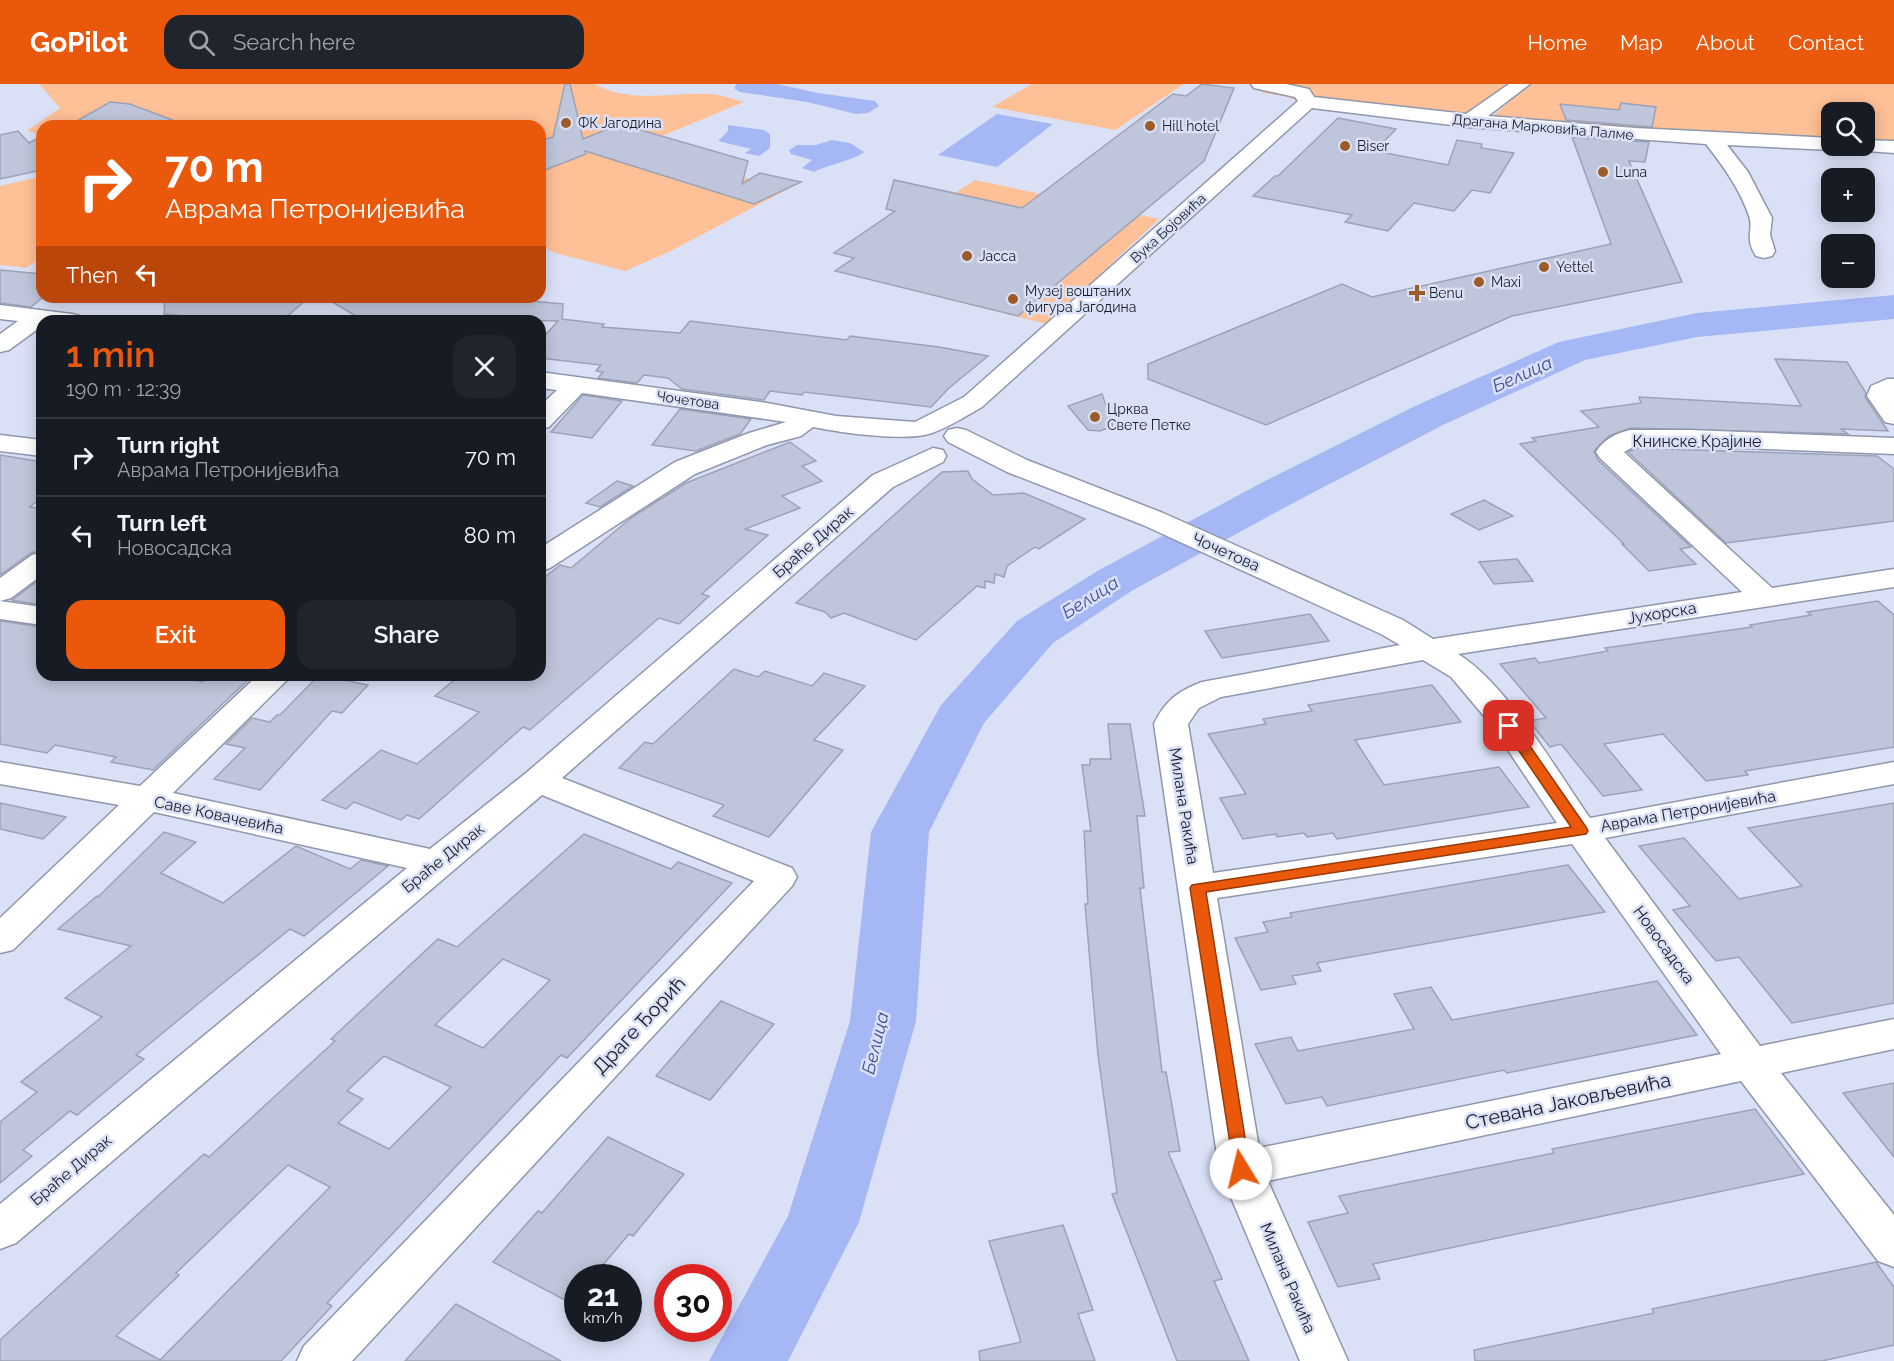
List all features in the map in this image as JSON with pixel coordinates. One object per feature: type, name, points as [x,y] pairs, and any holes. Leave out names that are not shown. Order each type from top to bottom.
[{"type":"street","name":"Драгана Марковића Палме","points":[[1260,84],[1291,87],[1302,93],[1308,102],[1468,121],[1713,140],[1821,144]]},
{"type":"street","points":[[1468,121],[1521,84]]},
{"type":"street","name":"Вука Бојовића","points":[[910,438],[973,402],[1308,102]]},
{"type":"street","points":[[1713,140],[1738,172],[1761,218],[1759,235],[1764,251]]},
{"type":"street","points":[[1875,146],[1894,147]]},
{"type":"street","points":[[0,312],[36,317]]},
{"type":"street","points":[[0,345],[36,319]]},
{"type":"street","name":"Чочетова","points":[[546,381],[808,418],[910,438],[938,427],[946,445],[1017,466],[1153,519],[1392,627],[1430,650]]},
{"type":"street","points":[[546,416],[578,384]]},
{"type":"street","points":[[1894,387],[1887,387],[1880,391],[1880,396],[1894,416]]},
{"type":"street","name":"Вука Бојовића","points":[[946,445],[973,402]]},
{"type":"street","points":[[546,557],[685,468],[758,439],[792,430],[808,418]]},
{"type":"street","name":"Браће Дирак","points":[[883,481],[910,438]]},
{"type":"street","name":"Книнске Крајине","points":[[1764,597],[1609,452],[1616,445],[1630,438],[1690,438],[1894,446]]},
{"type":"street","points":[[0,443],[36,447]]},
{"type":"street","name":"Браће Дирак","points":[[0,1230],[436,863],[538,781],[883,481],[946,445]]},
{"type":"street","points":[[0,592],[36,565]]},
{"type":"street","name":"Јухорска","points":[[1430,650],[1894,578]]},
{"type":"street","points":[[0,610],[36,615]]},
{"type":"street","name":"Новосадска","points":[[1430,650],[1462,670],[1501,715],[1581,831],[1749,1062],[1894,1248]]},
{"type":"street","name":"Милана Ракића","points":[[1324,1361],[1241,1169],[1171,724],[1179,706],[1192,697],[1213,689],[1430,650]]},
{"type":"street","points":[[0,940],[270,681]]},
{"type":"street","name":"Саве Ковачевића","points":[[0,773],[148,799],[436,863]]},
{"type":"street","name":"Аврама Петронијевића","points":[[1198,888],[1581,831],[1894,773]]},
{"type":"street","name":"Драге Ђорић","points":[[321,1361],[779,877],[538,781]]},
{"type":"street","name":"Стевана Јаковљевића","points":[[1241,1169],[1749,1062],[1894,1034]]},
{"type":"shaded area","points":[[39,84],[595,84],[622,94],[715,95],[744,102],[662,136],[736,158],[710,170],[790,188],[669,252],[625,271],[555,253],[546,248],[546,120],[43,120],[60,108]]},
{"type":"shaded area","points":[[1032,84],[1184,84],[1115,130],[992,107]]},
{"type":"shaded area","points":[[1259,84],[1894,84],[1894,146],[1875,145],[1875,102],[1821,102],[1821,143],[1622,133],[1494,115],[1516,96],[1506,95],[1475,116],[1300,102],[1285,96],[1263,93],[1258,87]]},
{"type":"shaded area","points":[[36,125],[36,133],[27,131]]},
{"type":"shaded area","points":[[36,177],[36,262],[26,268],[0,265],[0,186]]},
{"type":"shaded area","name":"Јасса","points":[[975,180],[1159,219],[1047,324],[835,271],[853,258],[834,253],[917,196],[935,200],[947,192],[955,193]]},
{"type":"water","points":[[737,84],[777,84],[818,93],[875,101],[879,106],[868,113],[856,114],[807,102],[740,92],[734,88]]},
{"type":"water","points":[[997,114],[1053,124],[997,167],[938,155]]},
{"type":"water","points":[[728,125],[764,130],[770,134],[770,148],[759,156],[745,153],[751,149],[718,141],[728,131]]},
{"type":"water","points":[[832,140],[850,143],[864,152],[854,158],[814,172],[802,168],[812,160],[791,154],[789,150],[797,145],[816,145]]},
{"type":"building","points":[[565,84],[570,84],[583,139],[620,124],[748,161],[742,184],[760,173],[801,182],[754,204],[585,151],[586,154],[546,170],[546,139],[553,137]]},
{"type":"building","points":[[1202,84],[1234,88],[1204,161],[1018,316],[835,271],[854,258],[834,253],[895,211],[886,209],[894,180],[1022,208],[1173,94],[1186,96]]},
{"type":"building","points":[[110,102],[130,104],[172,120],[78,120]]},
{"type":"building","points":[[1621,103],[1656,107],[1652,127],[1566,120],[1560,104],[1619,110]]},
{"type":"building","points":[[1338,118],[1396,129],[1375,151],[1448,165],[1457,140],[1482,144],[1481,148],[1514,153],[1490,193],[1472,190],[1454,211],[1414,203],[1388,231],[1345,222],[1352,215],[1253,196],[1275,176],[1278,176]]},
{"type":"building","points":[[18,131],[29,143],[36,139],[36,171],[0,179],[0,135]]},
{"type":"building","points":[[1572,137],[1649,142],[1645,162],[1629,161],[1682,282],[1512,316],[1266,425],[1148,379],[1148,364],[1342,284],[1372,297],[1611,244]]},
{"type":"building","points":[[0,270],[36,273],[36,303],[31,307],[0,303]]},
{"type":"building","points":[[546,302],[563,304],[562,319],[604,324],[602,327],[680,333],[690,321],[847,340],[850,336],[939,347],[988,356],[949,388],[931,407],[804,392],[802,395],[770,391],[764,400],[682,389],[668,378],[644,375],[637,383],[598,378],[603,372],[596,371],[601,365],[546,359],[546,334],[558,321],[546,321],[546,315],[354,315],[334,303]]},
{"type":"building","points":[[165,303],[302,303],[289,315],[164,314]]},
{"type":"building","points":[[1775,359],[1847,362],[1866,393],[1865,397],[1888,431],[1841,429],[1848,434],[1630,428],[1609,436],[1594,451],[1598,460],[1691,547],[1680,549],[1696,564],[1649,571],[1520,444],[1536,441],[1532,438],[1599,427],[1581,411],[1641,403],[1639,397],[1801,406]]},
{"type":"building","name":"Црква Свете Петке","points":[[1102,394],[1113,426],[1100,431],[1088,430],[1068,406]]},
{"type":"building","points":[[583,395],[622,401],[592,438],[551,432]]},
{"type":"building","points":[[680,409],[751,419],[740,434],[696,451],[652,445]]},
{"type":"building","points":[[790,442],[816,461],[802,466],[822,481],[782,496],[800,508],[745,529],[768,535],[702,594],[709,596],[679,624],[659,618],[530,730],[523,727],[419,819],[407,815],[401,820],[354,802],[346,809],[322,800],[381,750],[417,764],[479,712],[435,696],[453,681],[546,681],[546,576],[560,565],[571,568],[631,518],[686,483]]},
{"type":"building","points":[[1636,448],[1877,456],[1894,469],[1894,521],[1726,543],[1628,452]]},
{"type":"building","points":[[0,455],[36,461],[36,502],[30,507],[36,508],[36,552],[0,575]]},
{"type":"building","points":[[968,471],[972,479],[993,495],[1024,493],[1085,519],[1039,549],[1035,547],[1007,566],[1004,577],[995,574],[994,583],[985,581],[985,588],[977,586],[916,640],[844,613],[831,618],[825,612],[796,603],[942,472]]},
{"type":"building","points":[[617,481],[633,486],[600,507],[586,503]]},
{"type":"building","points":[[1484,500],[1513,516],[1479,530],[1451,514]]},
{"type":"building","points":[[1517,559],[1533,581],[1494,584],[1479,562]]},
{"type":"building","points":[[36,582],[36,604],[12,600]]},
{"type":"building","points":[[1878,601],[1894,615],[1894,747],[1745,771],[1748,775],[1706,781],[1663,734],[1604,744],[1642,790],[1603,796],[1561,744],[1550,747],[1529,721],[1546,718],[1500,664],[1535,658],[1539,663],[1608,651],[1605,648],[1752,627],[1750,625],[1811,615],[1807,612]]},
{"type":"building","points":[[1310,614],[1329,641],[1222,658],[1205,631]]},
{"type":"building","points":[[0,621],[36,626],[36,681],[247,681],[153,770],[111,762],[116,757],[55,745],[47,753],[0,744]]},
{"type":"building","points":[[734,669],[758,677],[765,671],[812,686],[824,673],[865,686],[814,740],[843,750],[769,837],[713,816],[724,805],[619,768],[645,742],[653,744]]},
{"type":"building","points":[[313,681],[348,681],[368,685],[342,713],[332,711],[260,790],[214,779],[245,748],[226,744],[252,718],[270,722],[280,715]]},
{"type":"building","points":[[1432,685],[1461,722],[1355,740],[1384,785],[1499,767],[1529,807],[1337,839],[1333,833],[1307,837],[1304,833],[1243,839],[1220,798],[1246,794],[1208,734],[1266,724],[1263,719],[1312,711],[1308,705]]},
{"type":"building","points":[[1108,724],[1130,724],[1145,816],[1137,816],[1144,888],[1140,888],[1162,1072],[1166,1072],[1180,1151],[1168,1152],[1222,1279],[1214,1281],[1249,1361],[1177,1361],[1112,1194],[1117,1193],[1098,1055],[1085,904],[1088,904],[1084,831],[1091,831],[1082,765],[1090,765],[1090,759],[1111,759]]},
{"type":"building","points":[[0,803],[66,817],[43,839],[0,829]]},
{"type":"building","points":[[1894,803],[1894,1003],[1792,1023],[1739,957],[1716,961],[1673,910],[1690,906],[1639,846],[1684,838],[1739,899],[1802,886],[1748,828]]},
{"type":"building","points":[[164,832],[196,842],[161,873],[223,903],[296,846],[350,869],[361,860],[388,866],[304,936],[290,929],[216,989],[136,1055],[144,1059],[77,1115],[70,1111],[23,1150],[32,1156],[0,1183],[0,1122],[37,1092],[21,1082],[102,1017],[65,998],[131,946],[58,929],[98,897]]},
{"type":"building","points":[[584,834],[671,869],[678,862],[732,883],[567,1058],[561,1055],[327,1303],[332,1306],[281,1361],[0,1361],[0,1340],[204,1154],[209,1157],[335,1041],[331,1039],[438,939],[457,947]],"holes":[[[503,959],[550,980],[483,1048],[435,1025]],[[384,1056],[451,1087],[389,1149],[338,1123],[363,1099],[347,1091]],[[288,1165],[330,1187],[160,1360],[116,1336],[179,1275],[176,1273]]]},
{"type":"building","points":[[1568,865],[1605,912],[1317,963],[1321,971],[1292,976],[1296,984],[1261,990],[1235,938],[1268,932],[1263,922],[1292,917],[1290,913]]},
{"type":"building","points":[[1657,981],[1697,1035],[1507,1073],[1504,1070],[1327,1106],[1322,1097],[1286,1104],[1255,1044],[1291,1037],[1298,1051],[1414,1029],[1394,994],[1431,987],[1452,1020]]},
{"type":"building","points":[[721,1001],[774,1024],[710,1100],[656,1076]]},
{"type":"building","points":[[1894,1083],[1894,1157],[1843,1093]]},
{"type":"building","points":[[1755,1109],[1804,1174],[1373,1264],[1380,1279],[1338,1287],[1308,1222],[1348,1213],[1339,1196],[1554,1153],[1552,1149]]},
{"type":"building","points":[[608,1137],[684,1174],[633,1236],[629,1234],[604,1264],[564,1264],[564,1300],[493,1262],[538,1211],[542,1213]]},
{"type":"building","points":[[1063,1225],[1093,1310],[1078,1314],[1095,1361],[980,1361],[979,1351],[1021,1342],[989,1241]]},
{"type":"building","points":[[1876,1262],[1894,1287],[1894,1345],[1822,1361],[1475,1361],[1474,1350],[1654,1313],[1652,1309]]},
{"type":"building","points":[[456,1304],[561,1361],[405,1361]]},
{"type":"waterway","name":"Белица","points":[[748,1361],[823,1222],[883,1021],[900,832],[960,717],[1035,632],[1116,580],[1279,492],[1430,415],[1573,350],[1697,325],[1894,307]]},
{"type":"place","name":"ФК Јагодина","points":[[566,123]]},
{"type":"place","name":"Hill hotel","points":[[1150,126]]},
{"type":"place","name":"Biser","points":[[1345,146]]},
{"type":"place","name":"Luna","points":[[1603,172]]},
{"type":"place","name":"Јасса","points":[[967,256]]},
{"type":"place","name":"Yettel","points":[[1544,267]]},
{"type":"place","name":"Maxi","points":[[1479,282]]},
{"type":"place","name":"Benu","points":[[1417,293]]},
{"type":"place","name":"Музеј воштаних фигура Јагодина","points":[[1013,299]]},
{"type":"place","name":"Црква Свете Петке","points":[[1095,417]]},
{"type":"route","points":[[1241,1169],[1198,888],[1581,831],[1509,726]]}]
